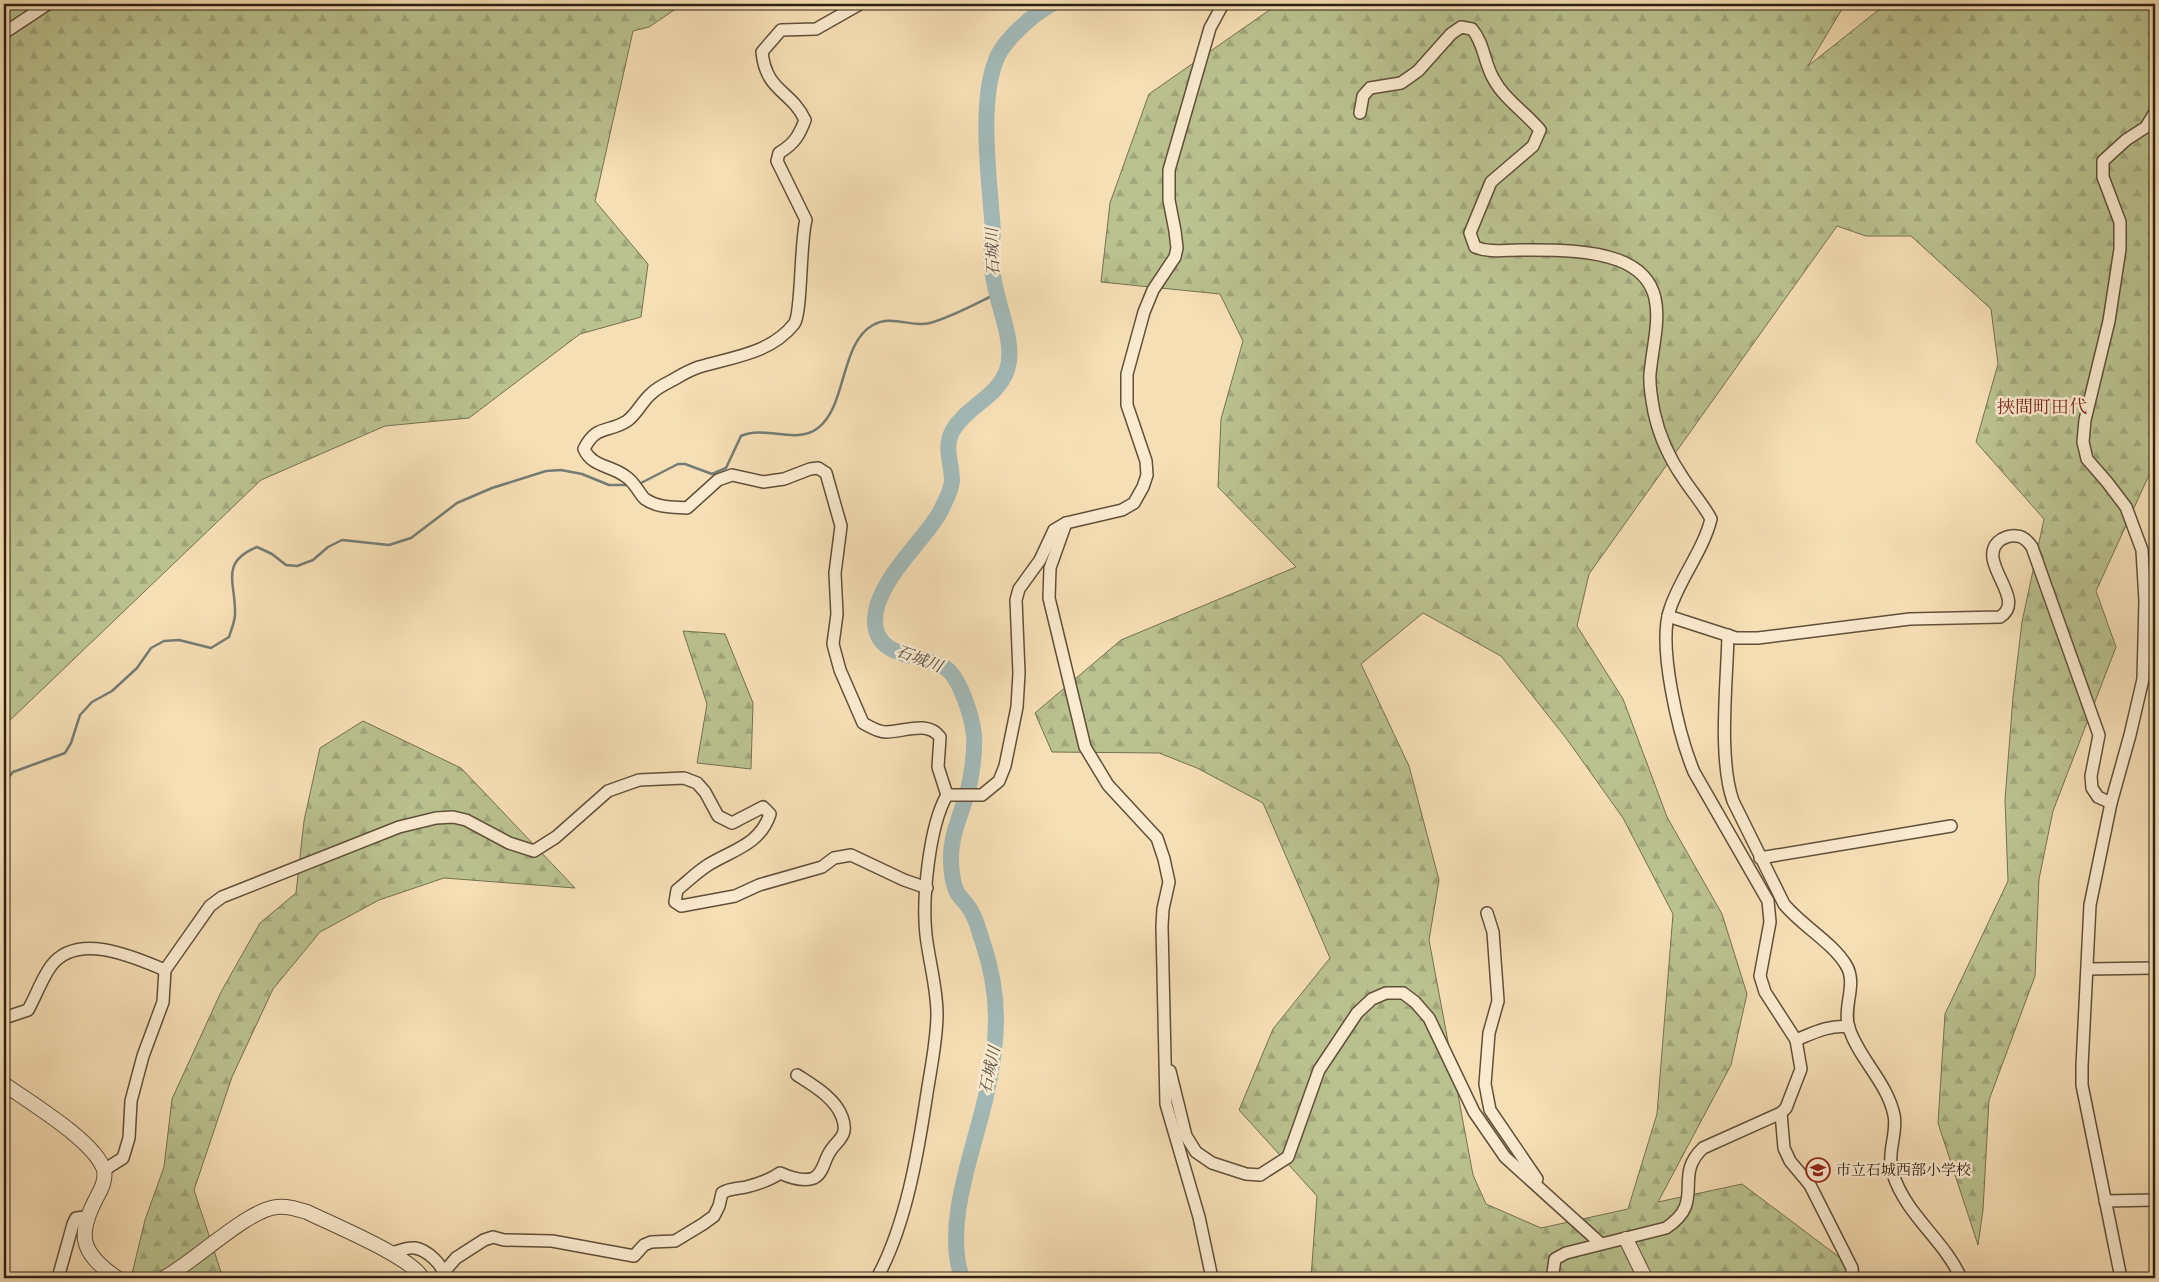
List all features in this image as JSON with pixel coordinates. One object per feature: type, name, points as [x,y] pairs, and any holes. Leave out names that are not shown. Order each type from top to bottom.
[{"type":"street","points":[[4,33],[48,4]]},
{"type":"street","points":[[860,4],[816,29],[781,30],[762,52],[764,70],[779,91],[800,108],[806,120],[793,144],[779,153],[777,161],[806,220],[802,234],[799,308],[795,323],[772,343],[756,351],[736,359],[698,368],[670,381],[651,393],[626,422],[600,430],[590,437],[584,448],[588,456],[596,464],[624,475],[638,486],[644,498],[664,507],[687,508],[718,480],[732,475],[763,482],[784,480],[810,469],[818,468],[826,474],[841,526],[834,573],[837,614],[833,644],[840,670],[863,723],[886,732],[925,728],[935,731],[940,737],[938,767],[949,795],[936,822],[928,864],[926,933],[937,1014],[932,1060],[916,1165],[890,1249],[877,1278]]},
{"type":"street","points":[[949,795],[982,795],[998,781],[1009,748],[1017,707],[1019,673],[1016,600],[1019,590],[1040,560],[1054,530],[1066,523],[1122,510],[1134,503],[1144,487],[1147,475],[1146,461],[1127,405],[1127,374],[1144,312],[1154,290],[1175,256],[1177,248],[1169,200],[1169,170],[1210,28],[1223,4]]},
{"type":"street","points":[[1360,113],[1363,96],[1370,88],[1401,82],[1418,71],[1451,34],[1461,27],[1472,29],[1480,39],[1487,67],[1494,80],[1540,130],[1533,146],[1491,182],[1470,233],[1475,247],[1489,251],[1544,250],[1600,255],[1633,267],[1650,283],[1657,305],[1654,350],[1649,376],[1654,413],[1666,447],[1683,479],[1705,507],[1711,519],[1665,625],[1669,678],[1686,753],[1694,772],[1768,901],[1770,922],[1760,976],[1765,992],[1796,1040],[1801,1069],[1786,1108],[1781,1113],[1703,1148],[1693,1157],[1688,1170],[1688,1200],[1684,1213],[1666,1228],[1566,1253],[1555,1259],[1553,1273],[1556,1278]]},
{"type":"street","points":[[2122,1278],[2082,1085],[2084,1020],[2090,905],[2111,802],[2130,735],[2143,679],[2145,601],[2142,550],[2126,507],[2108,482],[2087,460],[2083,442],[2085,420],[2109,321],[2120,249],[2120,222],[2103,176],[2103,161],[2126,140],[2146,127],[2155,112]]},
{"type":"street","points":[[1066,523],[1050,568],[1049,598],[1085,747],[1108,785],[1157,838],[1169,882],[1163,909],[1162,926],[1166,1104],[1198,1216],[1212,1278]]},
{"type":"street","points":[[1668,616],[1728,635],[1758,638],[1910,619],[2000,617],[2006,613],[2009,607],[2008,598],[1993,560],[1993,550],[2001,540],[2014,536],[2021,537],[2032,547],[2098,735],[2091,776],[2092,788],[2098,797],[2111,802]]},
{"type":"street","points":[[1728,635],[1726,783],[1760,858],[1784,904],[1796,918],[1845,963],[1850,979],[1847,1013],[1849,1027],[1860,1050],[1884,1088],[1895,1116],[1890,1153],[1893,1174],[1902,1195],[1950,1259],[1961,1278]]},
{"type":"street","points":[[104,1170],[123,1158],[129,1138],[131,1101],[140,1065],[163,1002],[165,970],[210,906],[222,897],[270,876],[406,825],[436,818],[453,817],[466,820],[509,843],[534,851],[556,837],[608,791],[639,780],[684,778],[697,783],[705,792],[718,816],[732,823],[763,807],[770,814],[766,828],[754,839],[708,865],[677,890],[675,902],[681,906],[735,896],[759,885],[822,867],[842,855],[851,855],[904,880],[927,888]]},
{"type":"street","points":[[1760,858],[1951,826]]},
{"type":"street","points":[[1487,913],[1492,932],[1498,1001],[1490,1033],[1485,1084],[1490,1110],[1547,1193]]},
{"type":"street","points":[[4,1018],[28,1010],[52,964],[64,955],[90,947],[137,958],[165,970]]},
{"type":"street","points":[[2088,969],[2155,968]]},
{"type":"street","points":[[1165,1052],[1186,1136],[1196,1152],[1212,1163],[1246,1174],[1260,1175],[1288,1157],[1319,1070],[1357,1013],[1372,999],[1386,993],[1403,993],[1415,1002],[1428,1018],[1474,1112],[1505,1158],[1547,1193],[1600,1243]]},
{"type":"street","points":[[1796,1040],[1834,1027],[1849,1027]]},
{"type":"street","points":[[444,1275],[456,1258],[484,1240],[493,1237],[504,1240],[552,1241],[634,1256],[644,1245],[651,1242],[674,1241],[703,1224],[714,1216],[722,1193],[728,1189],[744,1188],[772,1178],[780,1173],[803,1179],[813,1178],[819,1174],[828,1153],[842,1140],[844,1128],[834,1104],[797,1075]]},
{"type":"street","points":[[4,1084],[56,1120],[93,1152],[104,1170],[104,1184],[86,1218],[84,1234],[89,1253],[117,1278]]},
{"type":"street","points":[[1781,1113],[1784,1148],[1790,1161],[1810,1185],[1852,1268],[1853,1278]]},
{"type":"street","points":[[2106,1201],[2155,1200]]},
{"type":"street","points":[[164,1278],[242,1223],[276,1206],[307,1212],[392,1253],[411,1266],[422,1278]]},
{"type":"street","points":[[58,1278],[73,1224],[76,1218],[86,1218]]},
{"type":"street","points":[[1626,1239],[1645,1278]]},
{"type":"street","points":[[392,1253],[415,1248],[439,1264],[444,1275]]},
{"type":"green space","points":[[4,4],[683,4],[649,27],[633,31],[595,201],[648,264],[641,317],[580,334],[469,418],[385,426],[261,480],[4,726]]},
{"type":"green space","points":[[1278,4],[1845,4],[1808,66],[1886,4],[2155,4],[2155,462],[2096,591],[2116,647],[2053,811],[2039,879],[2035,976],[1989,1100],[1983,1210],[1978,1245],[1938,1123],[1945,1014],[2008,881],[2005,800],[2013,697],[2022,622],[2044,519],[1976,442],[1998,364],[1991,309],[1911,236],[1866,236],[1837,226],[1589,574],[1577,626],[1623,699],[1667,817],[1722,914],[1747,994],[1731,1065],[1658,1202],[1742,1184],[1867,1278],[1311,1278],[1317,1196],[1239,1110],[1273,1029],[1330,958],[1263,803],[1197,768],[1159,753],[1052,752],[1035,713],[1121,640],[1296,567],[1218,487],[1221,419],[1243,341],[1220,294],[1101,282],[1110,203],[1149,94]],"holes":[[[1423,613],[1501,656],[1566,738],[1623,818],[1673,914],[1657,1114],[1628,1209],[1541,1228],[1486,1204],[1473,1175],[1429,940],[1439,880],[1409,766],[1361,664]]]},
{"type":"green space","points":[[683,631],[725,634],[753,703],[751,769],[697,763],[707,704]]},
{"type":"green space","points":[[363,721],[461,768],[575,888],[444,878],[379,900],[320,932],[273,989],[232,1077],[194,1190],[223,1278],[131,1278],[145,1220],[164,1167],[172,1099],[221,992],[260,923],[296,893],[304,821],[320,748]]},
{"type":"waterway","name":"石城川","points":[[962,1278],[957,1257],[958,1211],[962,1187],[981,1117],[994,1056],[996,1018],[992,980],[978,926],[969,908],[956,891],[951,868],[952,842],[972,772],[974,735],[971,718],[964,698],[950,672],[935,663],[902,654],[892,649],[878,635],[875,623],[876,609],[881,594],[889,580],[931,526],[949,494],[952,474],[948,449],[953,430],[966,414],[996,388],[1007,370],[1009,360],[1008,340],[994,283],[991,261],[993,232],[986,121],[988,99],[996,60],[1005,45],[1036,14],[1052,4]]},
{"type":"waterway","points":[[639,484],[678,464],[685,464],[712,474],[726,468],[741,436],[750,433],[790,435],[809,433],[818,428],[827,418],[834,405],[855,346],[862,334],[873,325],[887,321],[916,324],[930,323],[955,314],[996,294]]},
{"type":"waterway","points":[[4,783],[13,772],[65,753],[71,743],[80,715],[92,702],[112,691],[137,668],[151,648],[164,641],[179,640],[211,648],[229,637],[235,617],[232,583],[234,567],[245,553],[257,547],[272,554],[286,565],[297,566],[313,560],[328,547],[342,540],[389,545],[411,538],[457,503],[492,488],[546,471],[561,470],[582,474],[609,485],[631,485]]},
{"type":"place","name":"市立石城西部小学校","points":[[1818,1170]]},
{"type":"district","name":"挾間町田代","points":[[2042,407]]}]
